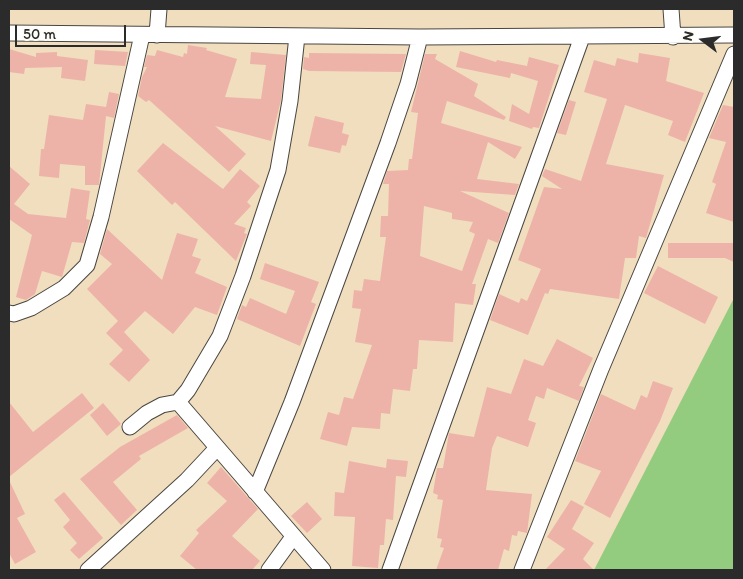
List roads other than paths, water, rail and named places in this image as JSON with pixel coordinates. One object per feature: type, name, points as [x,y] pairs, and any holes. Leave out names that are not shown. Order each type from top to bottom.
[{"type":"street","points":[[9,312],[14,314],[31,308],[64,288],[87,265],[149,35],[159,9]]},
{"type":"street","points":[[671,9],[672,37]]},
{"type":"street","points":[[9,33],[420,37],[672,37],[734,35]]},
{"type":"street","points":[[130,427],[147,413],[162,405],[178,402],[188,390],[220,336],[243,276],[278,170],[290,101],[297,36]]},
{"type":"street","points":[[255,492],[292,402],[388,143],[408,84],[420,37]]},
{"type":"street","points":[[390,570],[582,37]]},
{"type":"street","points":[[522,570],[601,369],[734,54]]},
{"type":"street","points":[[178,402],[323,570]]},
{"type":"street","points":[[88,570],[180,487],[217,448]]},
{"type":"street","points":[[269,570],[293,537]]}]
